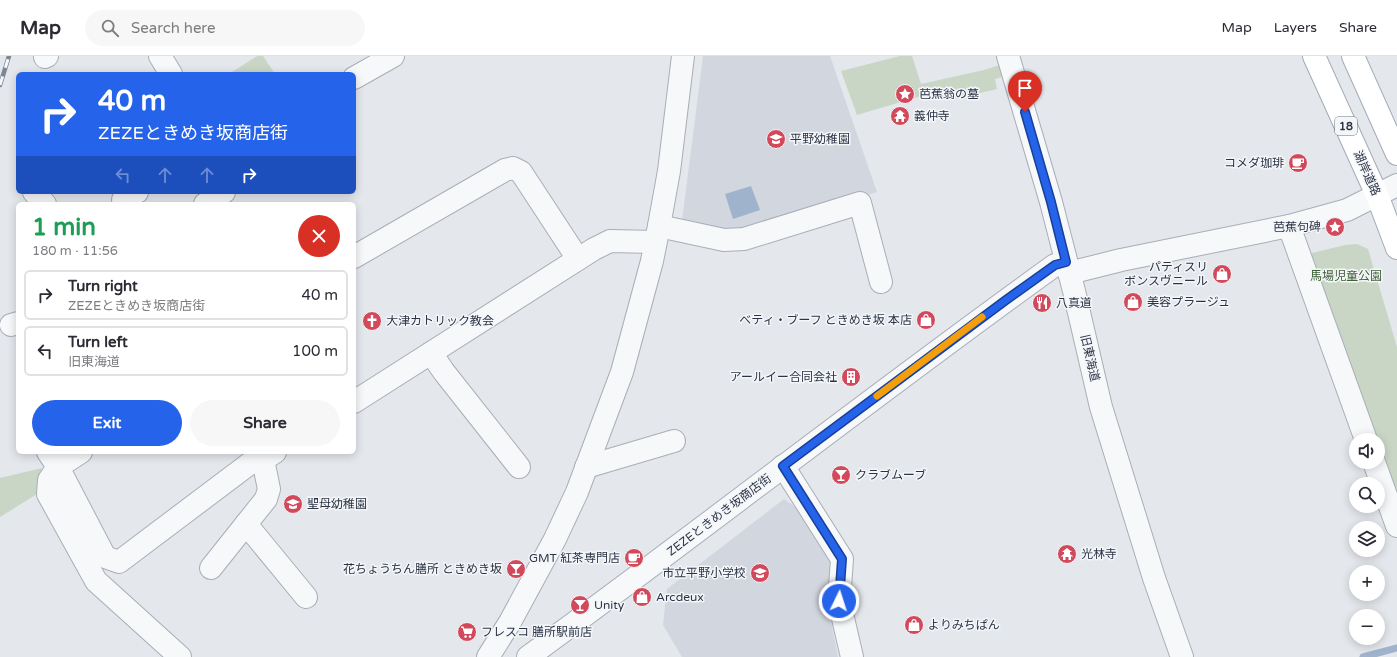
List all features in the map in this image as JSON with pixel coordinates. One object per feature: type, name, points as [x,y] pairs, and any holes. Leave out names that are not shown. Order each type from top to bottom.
[{"type":"main road","name":"湖岸道路","points":[[1314,56],[1377,195],[1397,248]]},
{"type":"main road","points":[[1353,56],[1397,154]]},
{"type":"street","points":[[160,56],[170,72]]},
{"type":"street","points":[[356,77],[392,56]]},
{"type":"street","points":[[488,657],[510,622],[555,539],[577,492],[622,372],[652,261],[669,171],[683,56]]},
{"type":"street","name":"旧東海道","points":[[1008,56],[1038,154],[1074,291],[1101,406],[1154,578],[1182,657]]},
{"type":"street","points":[[356,256],[506,170],[513,168],[521,172],[578,259]]},
{"type":"street","name":"ZEZEときめき坂商店街","points":[[528,657],[1055,265],[1067,267],[1121,260],[1289,226],[1347,210],[1397,185]]},
{"type":"street","points":[[36,194],[44,202]]},
{"type":"street","points":[[208,202],[221,194]]},
{"type":"street","points":[[356,401],[578,259],[610,241],[657,234],[724,240],[744,239],[860,203],[881,282]]},
{"type":"street","points":[[1289,226],[1363,433]]},
{"type":"street","points":[[431,353],[444,372],[519,467]]},
{"type":"street","points":[[586,467],[674,441]]},
{"type":"street","points":[[53,460],[74,454]]},
{"type":"street","points":[[53,460],[105,557],[119,562],[260,456],[269,489],[266,499],[210,568]]},
{"type":"street","points":[[53,460],[48,494],[96,581],[180,657]]},
{"type":"street","points":[[783,466],[842,559],[839,601],[852,657]]},
{"type":"street","points":[[1377,469],[1397,526]]},
{"type":"street","points":[[246,524],[306,597]]},
{"type":"shaded area","name":"平野幼稚園","points":[[703,56],[830,56],[877,192],[761,228],[730,232],[682,221]]},
{"type":"shaded area","name":"市立平野小学校","points":[[784,499],[808,516],[833,556],[829,611],[838,657],[682,657],[663,625],[667,589]]},
{"type":"green space","points":[[257,56],[263,56],[274,72],[232,72]]},
{"type":"green space","points":[[900,56],[912,56],[921,84],[1000,65],[1002,77],[995,79],[997,89],[950,100],[945,89],[857,115],[841,71]]},
{"type":"green space","name":"馬場児童公園","points":[[1357,244],[1368,249],[1397,347],[1397,510],[1383,469],[1385,469],[1385,433],[1370,433],[1310,260],[1312,253],[1345,245]]},
{"type":"green space","points":[[42,468],[37,494],[0,517],[0,478]]},
{"type":"water","points":[[751,186],[760,210],[733,219],[725,194]]},
{"type":"waterway","points":[[1363,657],[1397,648]]},
{"type":"railway","points":[[0,85],[9,56]]},
{"type":"slow traffic","points":[[877,396],[982,317]]},
{"type":"place","name":"芭蕉翁の墓","points":[[905,94]]},
{"type":"place","name":"義仲寺","points":[[900,116]]},
{"type":"place","name":"平野幼稚園","points":[[776,139]]},
{"type":"place","name":"コメダ珈琲","points":[[1298,163]]},
{"type":"place","name":"芭蕉句碑","points":[[1335,227]]},
{"type":"place","name":"パティスリ ボンスヴニール","points":[[1222,274]]},
{"type":"place","name":"美容プラージュ","points":[[1133,302]]},
{"type":"place","name":"八真道","points":[[1042,303]]},
{"type":"place","name":"べティ・ブーフ ときめき坂 本店","points":[[926,320]]},
{"type":"place","name":"大津カトリック教会","points":[[372,321]]},
{"type":"place","name":"アールイー合同会社","points":[[851,377]]},
{"type":"place","name":"クラブムーブ","points":[[841,475]]},
{"type":"place","name":"聖母幼稚園","points":[[293,504]]},
{"type":"place","name":"光林寺","points":[[1067,554]]},
{"type":"place","name":"GMT 紅茶専門店","points":[[634,558]]},
{"type":"place","name":"花ちょうちん膳所 ときめき坂","points":[[516,569]]},
{"type":"place","name":"市立平野小学校","points":[[760,573]]},
{"type":"place","name":"Arcdeux","points":[[642,597]]},
{"type":"place","name":"Unity","points":[[580,605]]},
{"type":"place","name":"よりみちぱん","points":[[914,625]]},
{"type":"place","name":"フレスコ 膳所駅前店","points":[[467,632]]},
{"type":"route","points":[[839,601],[842,559],[783,466],[969,326],[1055,265],[1066,262],[1038,154],[1025,112]]}]
